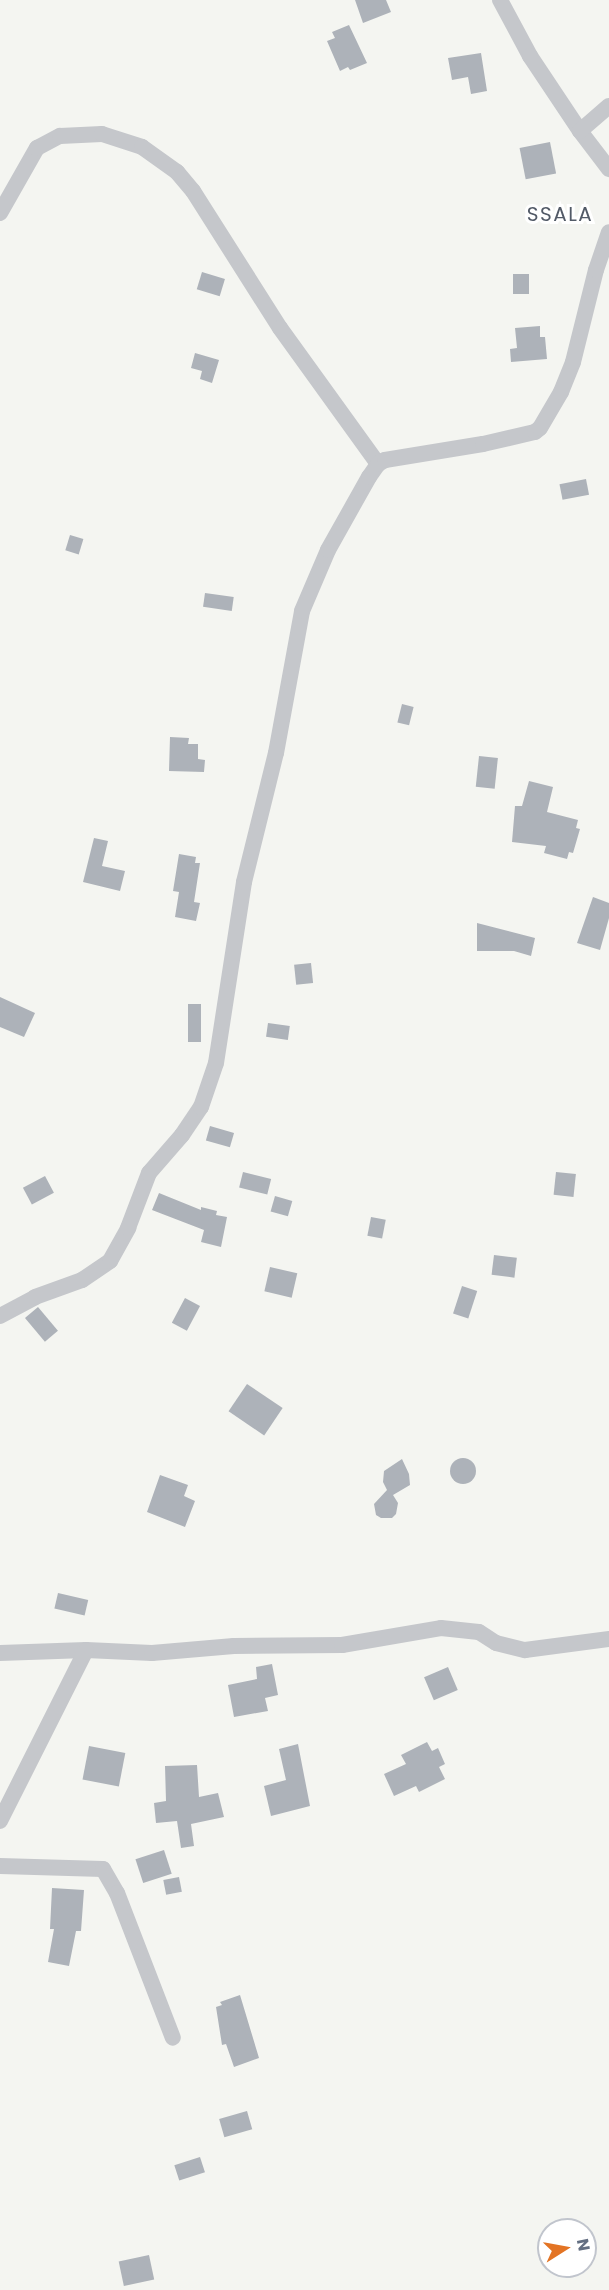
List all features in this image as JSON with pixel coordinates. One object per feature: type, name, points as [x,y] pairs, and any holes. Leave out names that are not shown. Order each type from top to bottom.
[{"type":"street","points":[[500,0],[530,56],[580,131],[609,169]]},
{"type":"street","points":[[580,131],[609,106]]},
{"type":"street","points":[[0,213],[36,148],[60,136],[102,134],[142,147],[177,172],[193,191],[279,328],[378,464]]},
{"type":"street","points":[[0,1316],[35,1297],[82,1280],[110,1261],[128,1228],[149,1173],[182,1135],[201,1107],[216,1063],[244,882],[276,753],[302,611],[328,550],[378,464],[408,456],[483,444],[534,432],[540,428],[561,392],[573,362],[596,270],[609,232]]},
{"type":"street","points":[[0,1653],[86,1650],[152,1653],[234,1646],[342,1645],[441,1628],[479,1632],[496,1643],[525,1650],[609,1639]]},
{"type":"street","points":[[0,1821],[86,1650]]},
{"type":"street","points":[[0,1866],[96,1867],[108,1874],[152,1979],[173,2038]]},
{"type":"building","points":[[355,0],[386,0],[391,12],[363,23]]},
{"type":"building","points":[[349,25],[367,63],[350,70],[348,67],[340,71],[327,41],[335,38],[332,32]]},
{"type":"building","points":[[481,53],[487,91],[471,94],[468,77],[452,80],[448,58]]},
{"type":"building","points":[[550,142],[556,173],[526,179],[520,148]]},
{"type":"building","points":[[202,272],[225,279],[220,296],[197,289]]},
{"type":"building","points":[[513,274],[529,274],[529,294],[513,294]]},
{"type":"building","points":[[540,326],[540,337],[545,337],[547,359],[511,362],[510,349],[517,348],[515,328]]},
{"type":"building","points":[[195,353],[219,360],[212,383],[200,379],[202,371],[191,368]]},
{"type":"building","points":[[586,479],[589,495],[563,500],[559,484]]},
{"type":"building","points":[[70,535],[83,539],[79,554],[65,550]]},
{"type":"building","points":[[205,593],[234,597],[232,611],[203,607]]},
{"type":"building","points":[[402,704],[414,707],[409,725],[397,722]]},
{"type":"building","points":[[170,737],[189,738],[188,744],[198,744],[198,759],[205,760],[204,772],[169,771]]},
{"type":"building","points":[[479,756],[498,758],[495,789],[476,787]]},
{"type":"building","points":[[529,781],[553,787],[547,812],[578,820],[576,828],[580,829],[573,853],[569,852],[567,859],[544,853],[546,846],[512,842],[515,806],[522,806]]},
{"type":"building","points":[[94,838],[108,841],[102,866],[125,871],[120,891],[83,882]]},
{"type":"building","points":[[179,854],[196,857],[195,863],[200,863],[194,902],[200,903],[196,921],[175,917],[179,892],[173,891]]},
{"type":"building","points":[[593,897],[609,903],[609,918],[600,950],[577,943]]},
{"type":"building","points":[[477,923],[535,938],[531,956],[514,951],[477,951]]},
{"type":"building","points":[[311,963],[313,983],[296,985],[294,965]]},
{"type":"building","points":[[0,997],[35,1013],[24,1037],[0,1027]]},
{"type":"building","points":[[188,1004],[201,1004],[201,1042],[188,1042]]},
{"type":"building","points":[[268,1023],[290,1026],[288,1040],[266,1037]]},
{"type":"building","points":[[210,1126],[234,1133],[230,1147],[206,1140]]},
{"type":"building","points":[[243,1172],[271,1179],[267,1195],[239,1188]]},
{"type":"building","points":[[556,1172],[576,1174],[573,1197],[554,1195]]},
{"type":"building","points":[[45,1176],[54,1193],[32,1205],[23,1188]]},
{"type":"building","points":[[159,1193],[201,1210],[201,1207],[217,1211],[216,1215],[227,1217],[221,1247],[201,1242],[204,1230],[152,1210]]},
{"type":"building","points":[[275,1196],[292,1201],[288,1216],[271,1211]]},
{"type":"building","points":[[371,1217],[386,1220],[382,1239],[367,1236]]},
{"type":"building","points":[[494,1255],[517,1258],[514,1278],[492,1275]]},
{"type":"building","points":[[270,1267],[297,1273],[292,1298],[264,1291]]},
{"type":"building","points":[[462,1286],[477,1291],[468,1319],[453,1314]]},
{"type":"building","points":[[185,1298],[200,1306],[187,1331],[172,1323]]},
{"type":"building","points":[[38,1307],[58,1331],[45,1342],[25,1318]]},
{"type":"building","points":[[247,1384],[283,1408],[264,1435],[229,1411]]},
{"type":"building","points":[[463,1458],[472,1462],[476,1471],[472,1480],[463,1484],[454,1480],[450,1471],[454,1462]]},
{"type":"building","points":[[402,1459],[409,1474],[410,1485],[393,1495],[398,1503],[396,1514],[392,1518],[381,1518],[376,1515],[374,1504],[387,1490],[383,1482],[384,1471]]},
{"type":"building","points":[[160,1475],[188,1485],[184,1496],[195,1501],[185,1527],[147,1512]]},
{"type":"building","points":[[58,1593],[88,1600],[85,1616],[54,1609]]},
{"type":"building","points":[[272,1664],[278,1695],[265,1698],[268,1711],[234,1717],[228,1685],[257,1679],[256,1667]]},
{"type":"building","points":[[448,1667],[458,1690],[434,1700],[424,1677]]},
{"type":"building","points":[[427,1742],[432,1751],[438,1748],[445,1764],[439,1767],[445,1779],[419,1792],[416,1786],[394,1796],[384,1774],[406,1764],[401,1755]]},
{"type":"building","points":[[298,1744],[310,1806],[271,1816],[264,1786],[286,1780],[279,1749]]},
{"type":"building","points":[[89,1746],[125,1753],[119,1786],[83,1779]]},
{"type":"building","points":[[197,1765],[199,1797],[218,1793],[224,1817],[191,1824],[194,1846],[181,1848],[177,1821],[156,1823],[154,1803],[166,1801],[165,1766]]},
{"type":"building","points":[[164,1850],[172,1874],[143,1883],[135,1859]]},
{"type":"building","points":[[179,1877],[182,1892],[166,1895],[163,1880]]},
{"type":"building","points":[[52,1888],[84,1890],[81,1931],[76,1931],[69,1966],[48,1962],[54,1929],[50,1929]]},
{"type":"building","points":[[240,1995],[259,2058],[234,2067],[226,2044],[222,2045],[216,2007],[222,2005],[220,2002]]},
{"type":"building","points":[[247,2111],[252,2129],[224,2137],[219,2119]]},
{"type":"building","points":[[200,2157],[205,2172],[179,2181],[174,2165]]},
{"type":"building","points":[[149,2255],[154,2279],[124,2286],[119,2261]]},
{"type":"district","name":"SSALA","points":[[560,214]]}]
